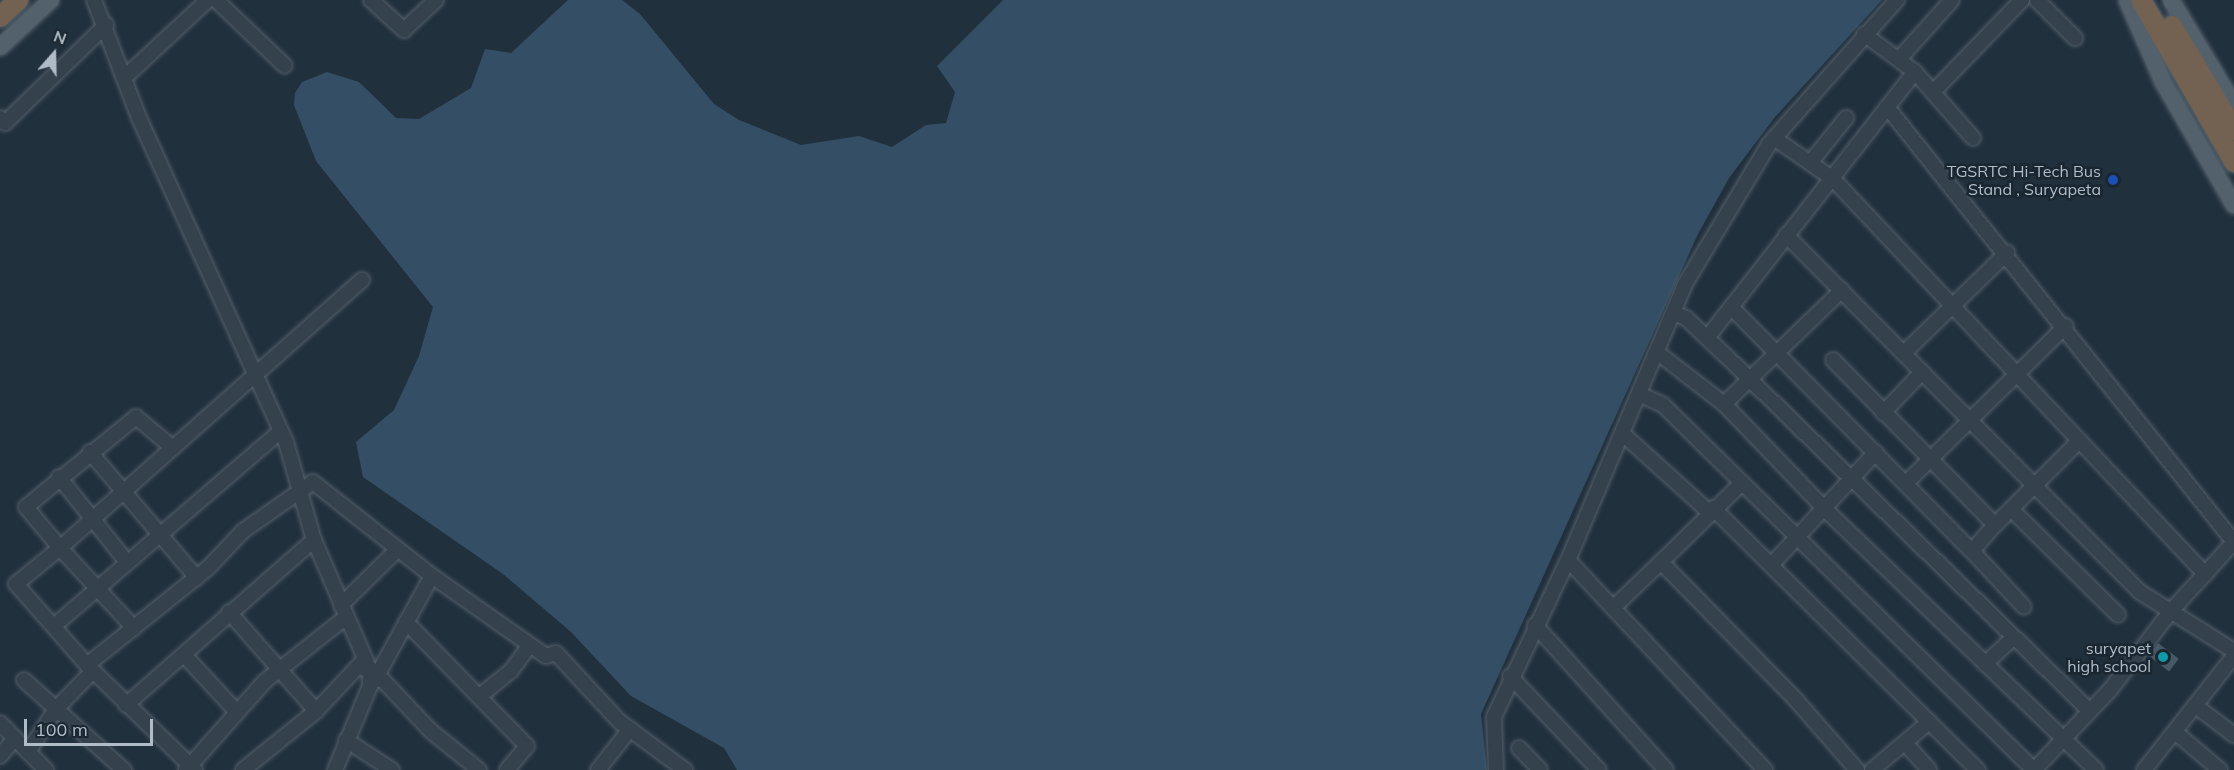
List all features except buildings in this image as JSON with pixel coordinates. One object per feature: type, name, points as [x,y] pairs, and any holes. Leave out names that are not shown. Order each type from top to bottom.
[{"type":"highway","points":[[0,17],[18,0]]},
{"type":"highway","points":[[2141,0],[2234,162]]},
{"type":"highway","points":[[2157,0],[2234,130]]},
{"type":"main road","points":[[0,47],[51,0]]},
{"type":"main road","points":[[2127,0],[2163,82],[2234,205]]},
{"type":"main road","points":[[2171,0],[2234,105]]},
{"type":"street","points":[[94,0],[106,25],[124,78],[281,431],[301,489],[314,540],[367,668],[367,693],[334,770]]},
{"type":"street","points":[[124,78],[208,0]]},
{"type":"street","points":[[216,0],[285,66]]},
{"type":"street","points":[[371,0],[404,30],[436,0]]},
{"type":"street","points":[[1496,770],[1494,717],[1510,676],[1568,560],[1659,354],[1685,284],[1774,138],[1864,34],[1897,0]]},
{"type":"street","points":[[1899,59],[1952,0]]},
{"type":"street","points":[[1934,91],[2022,0]]},
{"type":"street","points":[[2037,0],[2074,38]]},
{"type":"street","points":[[2,123],[106,25]]},
{"type":"street","points":[[1864,34],[1915,72],[1973,138]]},
{"type":"street","points":[[1707,338],[1915,72]]},
{"type":"street","points":[[1641,394],[1663,405],[2034,770],[2090,711],[2171,612],[2234,542],[2066,326],[1887,107]]},
{"type":"street","points":[[1810,163],[1845,118]]},
{"type":"street","points":[[1774,138],[1833,179],[2016,377],[2205,574]]},
{"type":"street","points":[[1786,235],[2140,592],[2234,651]]},
{"type":"street","points":[[1904,353],[2007,253]]},
{"type":"street","points":[[362,280],[60,548],[16,584],[90,668],[190,768],[236,711],[278,669],[344,611],[398,549]]},
{"type":"street","points":[[1724,404],[1842,290]]},
{"type":"street","points":[[1731,307],[1972,550],[2024,608]]},
{"type":"street","points":[[1674,313],[1707,338],[1750,379],[2090,711]]},
{"type":"street","points":[[1906,483],[1973,422],[2066,326]]},
{"type":"street","points":[[1659,354],[1724,404],[1823,507],[2062,740],[2096,770]]},
{"type":"street","points":[[1833,360],[1995,525]]},
{"type":"street","points":[[1883,413],[1922,372]]},
{"type":"street","points":[[134,628],[60,548],[26,507],[59,477],[136,417],[172,447]]},
{"type":"street","points":[[54,626],[126,561],[281,431]]},
{"type":"street","points":[[1623,434],[1773,563],[1978,770]]},
{"type":"street","points":[[1972,550],[1995,525],[2036,488],[2078,442]]},
{"type":"street","points":[[90,452],[197,578]]},
{"type":"street","points":[[1773,563],[1849,478],[1876,452]]},
{"type":"street","points":[[59,477],[126,561]]},
{"type":"street","points":[[28,752],[56,709],[90,668],[134,628],[197,578],[243,531],[313,482],[432,576],[530,645],[546,656],[556,653],[630,729],[685,770]]},
{"type":"street","points":[[1614,607],[1711,510],[1742,483]]},
{"type":"street","points":[[2012,510],[2118,615]]},
{"type":"street","points":[[126,705],[185,656],[229,612],[314,540]]},
{"type":"street","points":[[1568,560],[1764,770]]},
{"type":"street","points":[[1661,562],[1796,700],[1857,770]]},
{"type":"street","points":[[243,770],[367,668],[406,622],[432,576]]},
{"type":"street","points":[[229,612],[316,711]]},
{"type":"street","points":[[406,622],[481,695],[527,746],[507,770]]},
{"type":"street","points":[[1535,625],[1666,770]]},
{"type":"street","points":[[1985,664],[2013,638]]},
{"type":"street","points":[[481,695],[511,671],[530,645]]},
{"type":"street","points":[[185,656],[236,711]]},
{"type":"street","points":[[2144,770],[2234,656]]},
{"type":"street","points":[[367,668],[431,731],[479,770]]},
{"type":"street","points":[[1510,676],[1599,770]]},
{"type":"street","points":[[24,680],[124,770]]},
{"type":"street","points":[[2196,706],[2234,735]]},
{"type":"street","points":[[1872,770],[1929,722]]},
{"type":"street","points":[[0,723],[46,770]]},
{"type":"street","points":[[598,770],[630,729]]},
{"type":"street","points":[[2175,732],[2220,770]]},
{"type":"street","points":[[0,756],[15,738]]},
{"type":"street","points":[[346,740],[392,770]]},
{"type":"street","points":[[1905,743],[1929,770]]},
{"type":"street","points":[[1519,748],[1540,770]]},
{"type":"water","points":[[568,0],[622,0],[640,14],[714,104],[739,120],[801,145],[859,136],[892,147],[926,125],[946,123],[955,92],[937,66],[1003,0],[1882,0],[1775,117],[1729,178],[1698,234],[1481,714],[1487,770],[737,770],[724,748],[631,696],[571,632],[503,574],[363,477],[356,442],[394,410],[419,356],[433,307],[316,161],[294,105],[295,93],[302,82],[327,72],[359,82],[396,118],[419,119],[471,88],[485,49],[511,53]]},
{"type":"place","name":"TGSRTC Hi-Tech Bus Stand , Suryapeta","points":[[2113,180]]},
{"type":"place","name":"suryapet high school","points":[[2163,657]]}]
